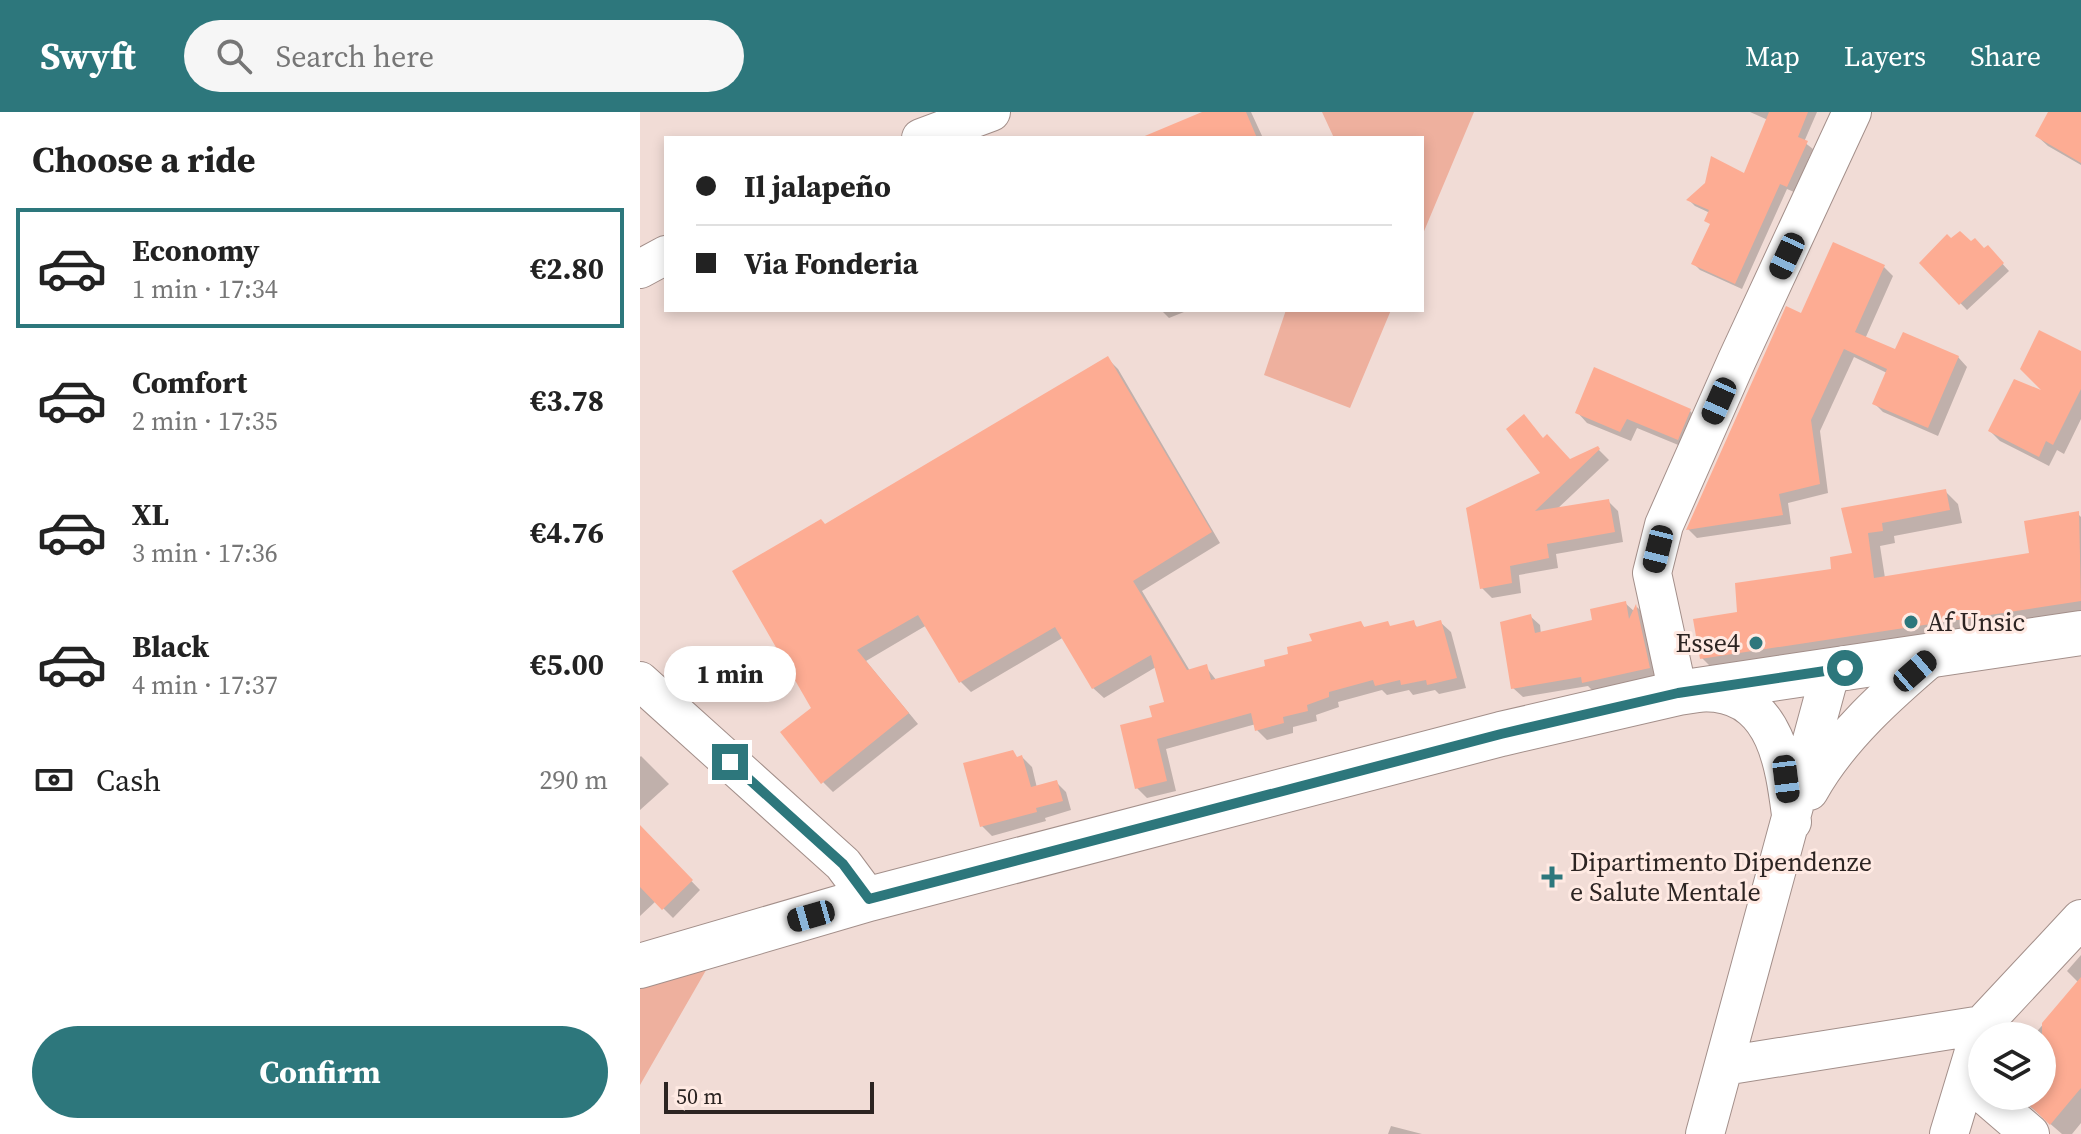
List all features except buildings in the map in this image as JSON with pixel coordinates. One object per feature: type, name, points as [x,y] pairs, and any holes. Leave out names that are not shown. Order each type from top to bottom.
[{"type":"main road","points":[[640,966],[869,899],[1501,734],[1678,693],[2081,633]]},
{"type":"street","points":[[926,136],[991,112]]},
{"type":"street","points":[[1792,822],[1779,750],[1767,723],[1753,707],[1737,698],[1716,693],[1678,693],[1652,573],[1664,525],[1852,112]]},
{"type":"street","points":[[640,269],[664,256]]},
{"type":"street","points":[[1792,822],[1815,781],[1863,721],[1936,653]]},
{"type":"street","points":[[1705,1134],[1831,670]]},
{"type":"street","points":[[640,681],[843,864],[869,899]]},
{"type":"street","points":[[1985,1022],[2081,919]]},
{"type":"street","points":[[1724,1066],[1968,1027]]},
{"type":"street","points":[[1949,1134],[1968,1105]]},
{"type":"street","points":[[2002,1110],[2030,1134]]},
{"type":"shaded area","points":[[1322,112],[1474,112],[1424,231],[1424,136],[1333,136]]},
{"type":"shaded area","points":[[1285,312],[1390,312],[1350,408],[1264,375]]},
{"type":"shaded area","points":[[709,965],[640,1085],[640,989]]},
{"type":"place","name":"Af Unsic","points":[[1911,622]]},
{"type":"place","name":"Esse4","points":[[1756,643]]},
{"type":"place","name":"Dipartimento Dipendenze e Salute Mentale","points":[[1552,877]]},
{"type":"route","points":[[730,762],[843,864],[869,899],[1501,734],[1678,693],[1845,668]]}]
